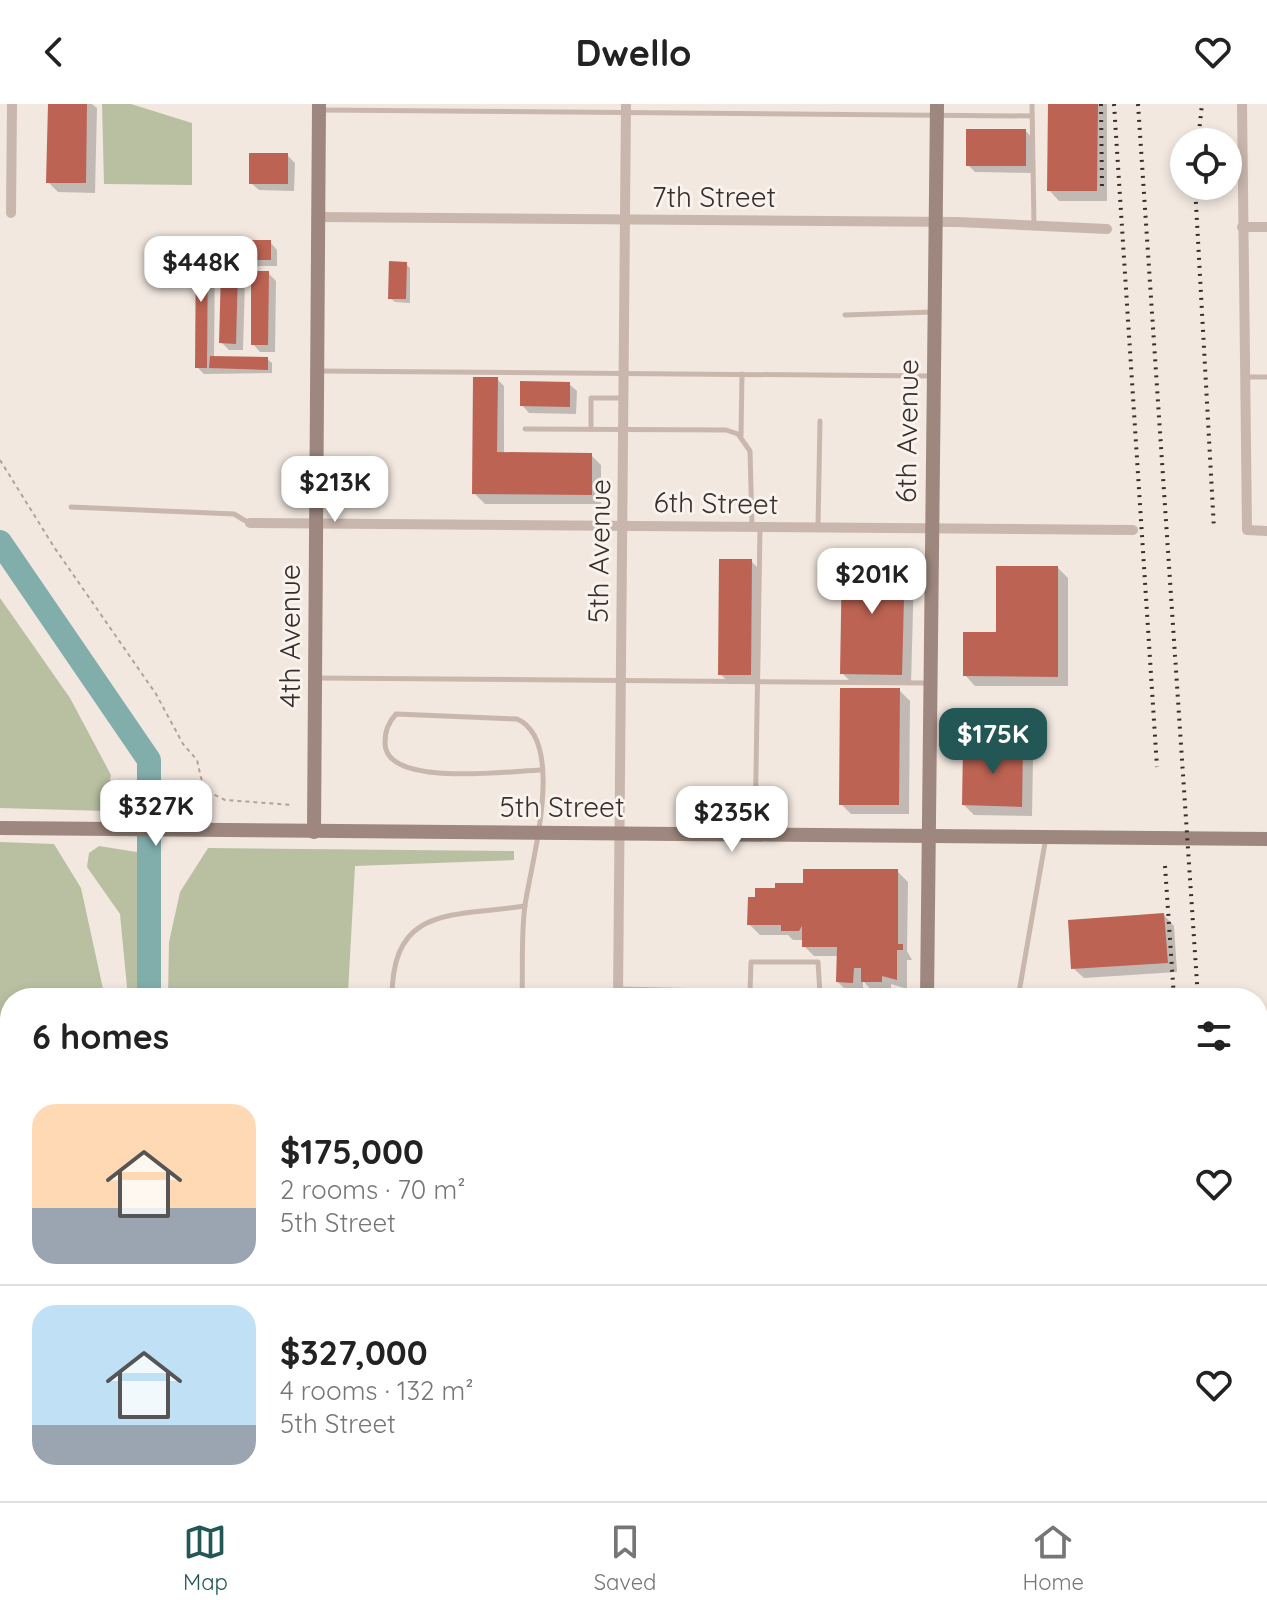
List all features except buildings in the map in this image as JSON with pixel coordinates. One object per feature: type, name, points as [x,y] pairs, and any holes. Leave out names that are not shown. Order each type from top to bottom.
[{"type":"street","points":[[11,213],[12,104]]},
{"type":"street","points":[[1242,104],[1247,530],[1267,531]]},
{"type":"street","name":"4th Avenue","points":[[314,832],[319,107]]},
{"type":"street","name":"5th Avenue","points":[[618,988],[626,108]]},
{"type":"street","name":"6th Avenue","points":[[927,988],[937,110]]},
{"type":"street","name":"7th Street","points":[[319,217],[935,223],[1107,229]]},
{"type":"street","points":[[1242,227],[1267,227]]},
{"type":"street","name":"6th Street","points":[[250,523],[1133,530]]},
{"type":"street","name":"5th Street","points":[[0,828],[1267,839]]},
{"type":"lane","points":[[1032,104],[1034,226]]},
{"type":"lane","points":[[319,107],[937,110],[1032,116]]},
{"type":"lane","points":[[845,315],[934,311]]},
{"type":"lane","points":[[318,371],[933,376]]},
{"type":"lane","points":[[741,437],[742,374]]},
{"type":"lane","points":[[1244,377],[1267,377]]},
{"type":"lane","points":[[591,429],[591,398],[624,398]]},
{"type":"lane","points":[[818,528],[820,421]]},
{"type":"lane","points":[[525,429],[726,430],[741,437],[750,451],[756,527],[755,835]]},
{"type":"lane","points":[[71,507],[234,514],[250,523]]},
{"type":"lane","points":[[316,678],[930,683]]},
{"type":"lane","points":[[522,988],[525,906],[543,818],[540,770],[534,730],[517,719],[396,714],[386,730],[385,748],[392,762],[405,768],[431,774],[540,770]]},
{"type":"lane","points":[[1020,988],[1047,836]]},
{"type":"lane","points":[[394,988],[402,943],[411,929],[428,920],[525,906]]},
{"type":"lane","points":[[750,988],[751,962],[818,962],[820,988]]},
{"type":"path","points":[[0,460],[54,547],[156,694],[183,744],[197,760],[201,778],[211,793],[225,800],[293,805]]},
{"type":"green space","points":[[102,104],[131,104],[192,123],[192,185],[104,184]]},
{"type":"green space","points":[[0,598],[70,698],[111,775],[105,811],[0,808]]},
{"type":"green space","points":[[0,842],[54,844],[81,888],[103,988],[0,988]]},
{"type":"green space","points":[[99,846],[143,853],[140,917],[144,988],[127,988],[120,914],[87,867],[89,853]]},
{"type":"green space","points":[[208,848],[514,851],[514,860],[355,866],[348,988],[168,988],[169,942],[180,892]]},
{"type":"waterway","points":[[0,542],[149,760],[149,988]]},
{"type":"railway","points":[[1101,104],[1102,188]]},
{"type":"railway","points":[[1114,104],[1157,767]]},
{"type":"railway","points":[[1138,104],[1197,988]]},
{"type":"railway","points":[[1199,128],[1202,104]]},
{"type":"railway","points":[[1196,200],[1214,529]]},
{"type":"railway","points":[[1165,866],[1173,988]]}]
